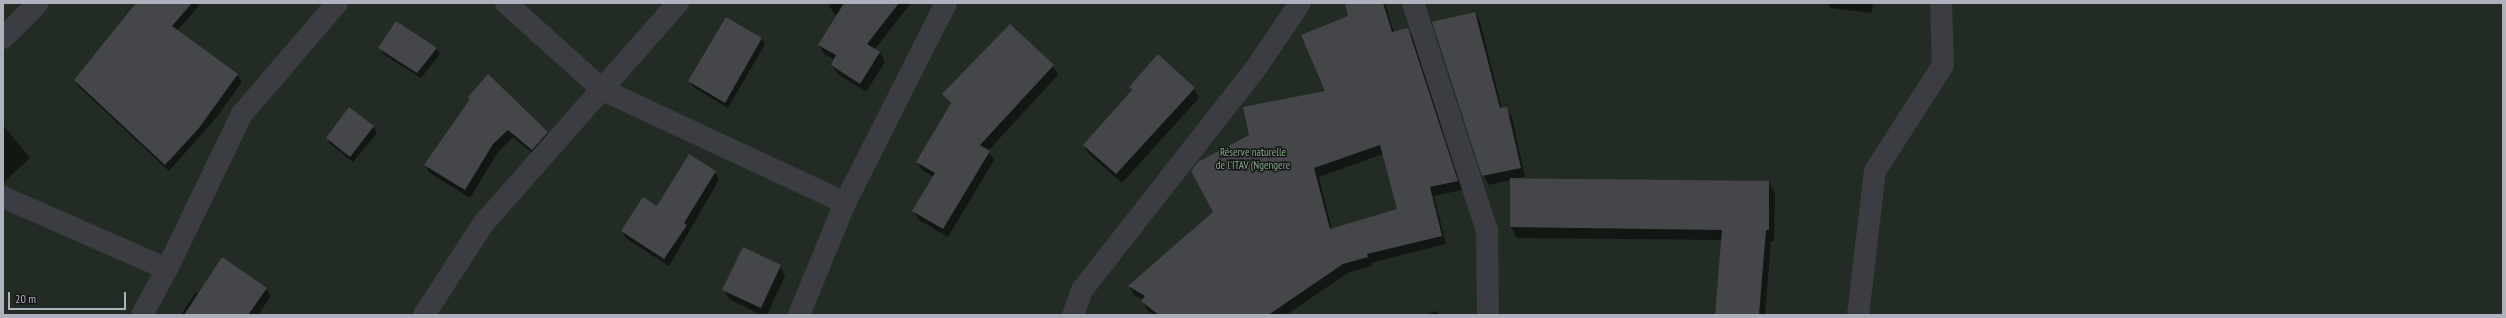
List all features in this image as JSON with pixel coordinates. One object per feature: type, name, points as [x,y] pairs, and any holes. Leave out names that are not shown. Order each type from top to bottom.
[{"type":"street","points":[[3,38],[38,3]]},
{"type":"street","points":[[142,315],[167,269],[242,114],[336,3]]},
{"type":"street","points":[[506,3],[603,90],[845,203]]},
{"type":"street","points":[[424,315],[483,224],[603,90],[678,3]]},
{"type":"street","points":[[799,315],[845,203],[946,3]]},
{"type":"street","points":[[1073,315],[1082,290],[1254,71],[1300,3]]},
{"type":"street","points":[[1413,3],[1487,231],[1488,315]]},
{"type":"street","points":[[1858,315],[1875,171],[1943,65],[1941,3]]},
{"type":"street","points":[[3,197],[167,269]]},
{"type":"green space","name":"Réserve naturelle de l'ITAV (Ngengere","points":[[3,3],[2503,3],[2503,315],[3,315]]},
{"type":"building","points":[[136,3],[192,3],[172,26],[238,74],[199,128],[165,165],[74,80]]},
{"type":"building","points":[[844,3],[899,3],[867,44],[880,52],[860,84],[831,65],[836,55],[818,45]]},
{"type":"building","points":[[1345,3],[1383,3],[1392,32],[1408,28],[1458,181],[1430,187],[1442,236],[1367,254],[1368,257],[1343,264],[1268,315],[1159,315],[1141,301],[1145,296],[1128,286],[1213,212],[1191,171],[1198,162],[1249,135],[1243,107],[1325,91],[1301,35],[1348,16]],"holes":[[[1380,145],[1397,209],[1330,229],[1314,168]]]},
{"type":"building","points":[[1475,12],[1500,108],[1507,107],[1521,168],[1482,176],[1432,22]]},
{"type":"building","points":[[726,17],[762,38],[725,103],[688,81]]},
{"type":"building","points":[[396,21],[437,48],[417,73],[378,48]]},
{"type":"building","points":[[1010,24],[1054,65],[980,145],[990,151],[943,229],[912,211],[935,173],[916,162],[951,103],[942,94]]},
{"type":"building","points":[[1158,54],[1195,88],[1116,174],[1083,145],[1132,90],[1129,87]]},
{"type":"building","points":[[488,74],[548,132],[532,150],[508,130],[493,144],[465,190],[424,165],[470,99],[468,97]]},
{"type":"building","points":[[349,107],[374,126],[350,157],[326,138]]},
{"type":"building","points":[[689,154],[716,171],[684,223],[687,225],[664,259],[621,231],[643,197],[657,206]]},
{"type":"building","points":[[1510,178],[1769,181],[1769,230],[1766,230],[1759,315],[1715,315],[1722,230],[1510,227]]},
{"type":"building","points":[[743,247],[781,265],[761,308],[722,290]]},
{"type":"building","points":[[222,257],[267,288],[248,315],[184,315]]}]
